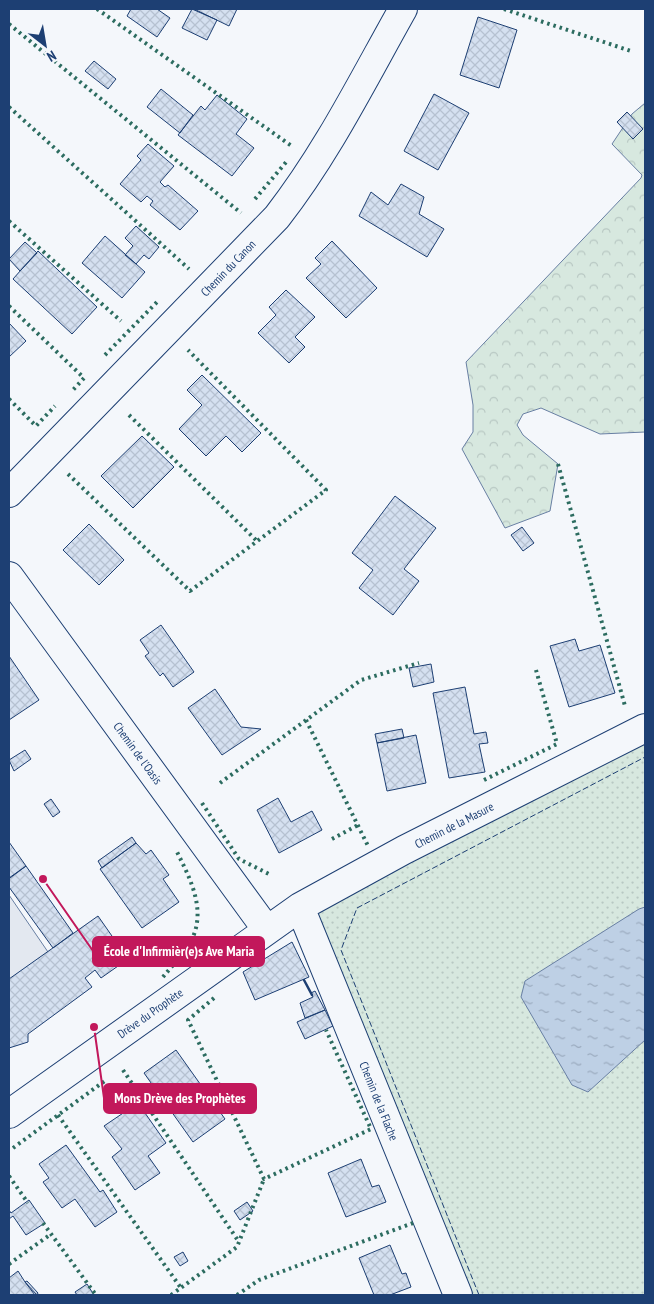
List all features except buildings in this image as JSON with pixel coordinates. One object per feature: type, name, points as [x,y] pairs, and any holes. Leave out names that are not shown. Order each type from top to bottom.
[{"type":"street","name":"Chemin du Canon","points":[[9,493],[277,217],[302,186],[328,144],[403,9]]},
{"type":"street","name":"Chemin de l'Oasis","points":[[9,576],[267,930]]},
{"type":"street","name":"Chemin de la Masure","points":[[267,930],[300,907],[404,850],[645,728]]},
{"type":"street","name":"Chemin de la Flache","points":[[300,907],[458,1295]]},
{"type":"street","name":"Drève du Prophète","points":[[9,1114],[267,930]]},
{"type":"green space","points":[[645,103],[645,432],[600,434],[541,408],[523,414],[517,425],[523,435],[558,464],[550,511],[505,528],[462,449],[473,432],[473,405],[466,362],[641,178],[642,175],[612,144],[632,114]]},
{"type":"green space","points":[[645,728],[645,1295],[458,1295],[300,907]]},
{"type":"shaded area","points":[[9,895],[48,952],[9,980]]},
{"type":"water","points":[[645,907],[645,1040],[588,1092],[572,1085],[521,997],[525,981]]},
{"type":"hedge","points":[[97,9],[293,147]]},
{"type":"hedge","points":[[504,9],[631,51]]},
{"type":"hedge","points":[[9,24],[241,213]]},
{"type":"hedge","points":[[9,107],[189,269]]},
{"type":"hedge","points":[[255,199],[287,161]]},
{"type":"hedge","points":[[9,221],[121,321]]},
{"type":"hedge","points":[[105,355],[159,300]]},
{"type":"hedge","points":[[9,306],[84,378],[73,390]]},
{"type":"hedge","points":[[68,474],[190,591],[326,490],[188,350]]},
{"type":"hedge","points":[[9,399],[36,426],[55,406]]},
{"type":"hedge","points":[[129,415],[257,541]]},
{"type":"hedge","points":[[558,464],[625,706]]},
{"type":"hedge","points":[[220,783],[361,680],[419,663]]},
{"type":"hedge","points":[[484,780],[557,744],[536,670]]},
{"type":"hedge","points":[[306,720],[368,846]]},
{"type":"hedge","points":[[202,803],[239,859],[271,875]]},
{"type":"hedge","points":[[332,839],[358,825]]},
{"type":"hedge","points":[[163,977],[188,946],[197,922],[196,897],[176,850]]},
{"type":"hedge","points":[[214,998],[188,1020],[264,1179],[371,1129],[326,1030]]},
{"type":"hedge","points":[[123,1070],[239,1242]]},
{"type":"hedge","points":[[13,1148],[106,1080]]},
{"type":"hedge","points":[[58,1115],[181,1288]]},
{"type":"hedge","points":[[9,1176],[28,1203]]},
{"type":"hedge","points":[[171,1295],[237,1247],[264,1179]]},
{"type":"hedge","points":[[43,1223],[96,1295]]},
{"type":"hedge","points":[[237,1295],[259,1280],[413,1223]]},
{"type":"hedge","points":[[9,1264],[51,1234]]},
{"type":"fence","points":[[479,1295],[341,950],[357,908],[645,757]]},
{"type":"wall","points":[[304,980],[312,995]]},
{"type":"place","name":"École d'Infirmièr(e)s Ave Maria","points":[[43,879]]},
{"type":"place","name":"Mons Drève des Prophètes","points":[[94,1027]]}]
